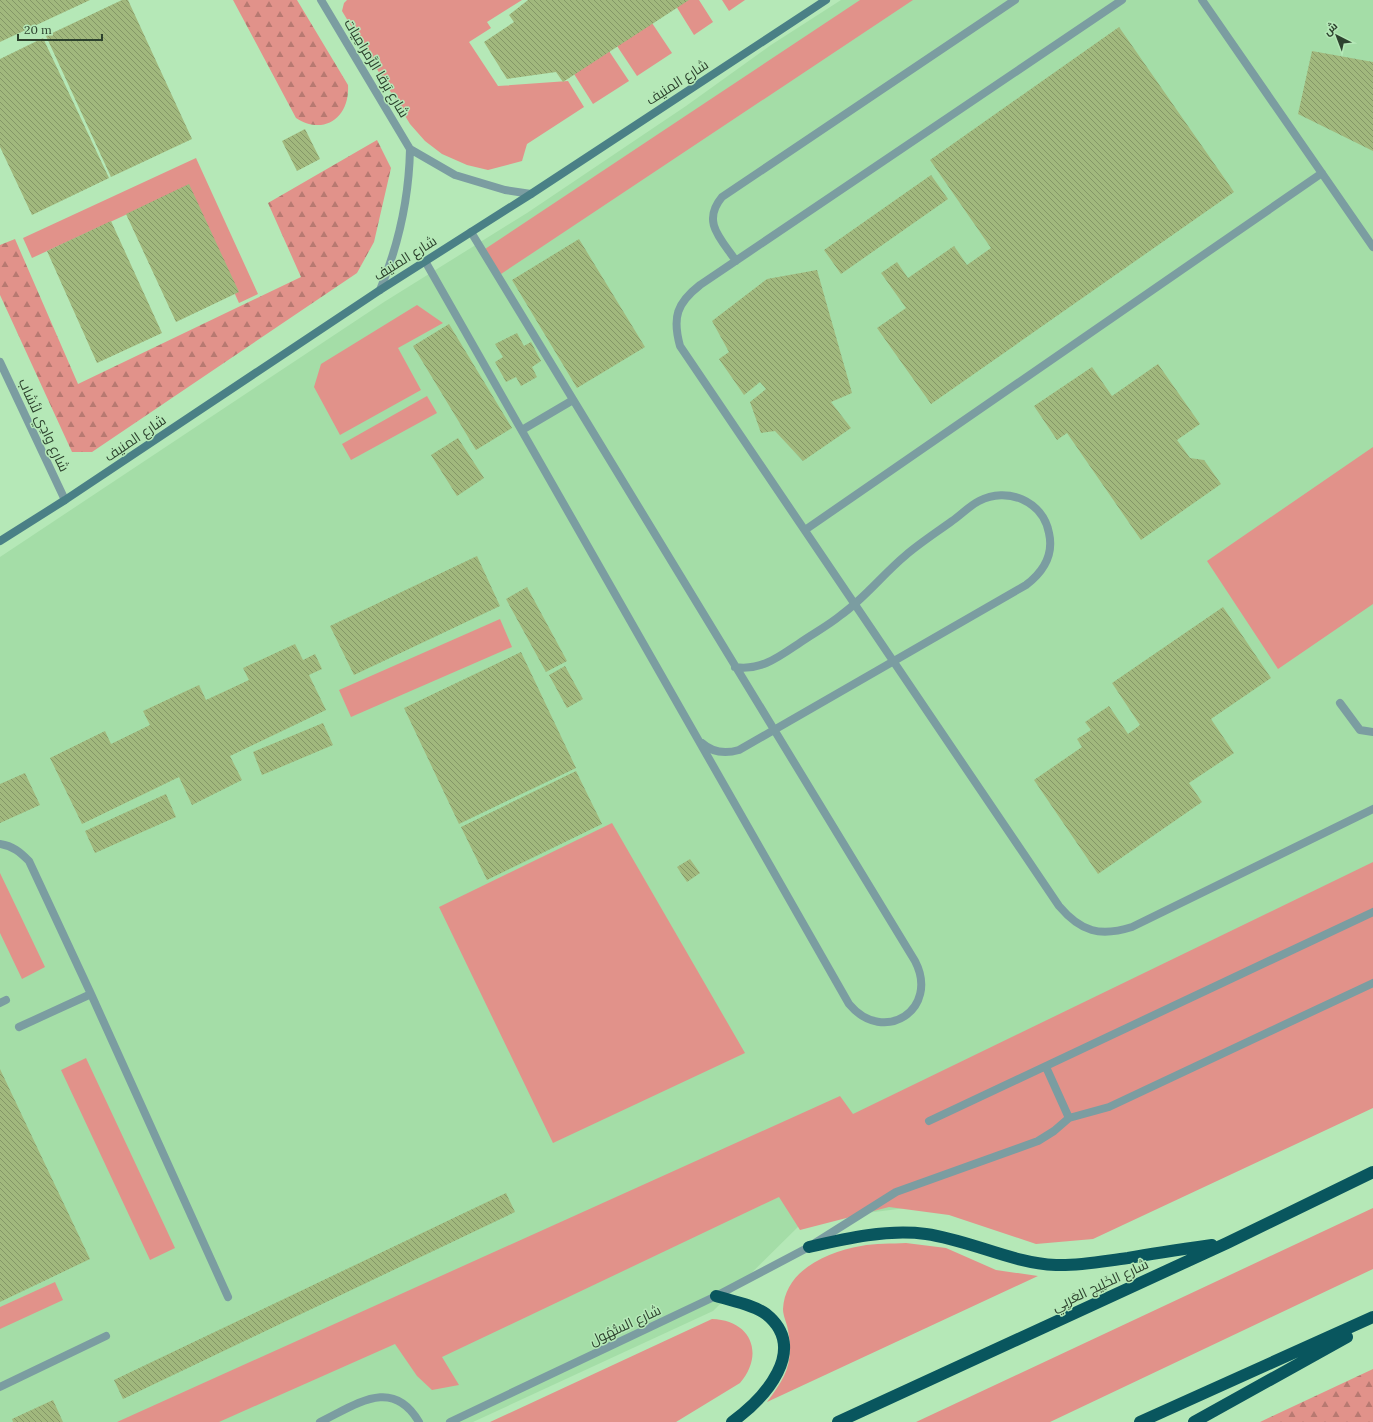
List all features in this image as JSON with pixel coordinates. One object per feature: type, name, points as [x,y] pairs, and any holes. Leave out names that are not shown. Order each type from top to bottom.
[{"type":"highway","name":"شارع الخَلِيج العَربِي","points":[[838,1422],[1227,1242],[1373,1172]]},
{"type":"highway","points":[[809,1246],[854,1237],[892,1232],[926,1234],[963,1242],[1030,1262],[1056,1265],[1094,1263],[1227,1242]]},
{"type":"highway","points":[[716,1296],[749,1306],[765,1313],[777,1328],[783,1345],[781,1366],[768,1389],[743,1414],[732,1422]]},
{"type":"highway","points":[[1140,1422],[1373,1317]]},
{"type":"highway","points":[[1194,1422],[1373,1322]]},
{"type":"street","name":"شارع بَرقا الرَّمرامِيات","points":[[321,0],[410,149],[455,175],[505,190],[531,194]]},
{"type":"street","name":"شارع المنيف","points":[[0,541],[66,500],[380,290],[531,194],[826,0]]},
{"type":"street","points":[[736,261],[715,230],[712,222],[715,205],[722,197],[1015,0]]},
{"type":"street","points":[[1122,0],[686,296],[678,311],[676,329],[680,346],[1069,919],[1083,928],[1099,932],[1116,932],[1132,927],[1373,809]]},
{"type":"street","points":[[1202,0],[1373,247]]},
{"type":"street","points":[[380,290],[391,263],[403,221],[409,178],[410,149]]},
{"type":"street","points":[[805,530],[1322,173]]},
{"type":"street","points":[[425,261],[849,1004],[856,1013],[866,1020],[877,1023],[888,1023],[900,1020],[916,1004],[921,994],[922,982],[920,971],[471,232]]},
{"type":"street","name":"شارع وادِي لأشاب","points":[[0,362],[66,500]]},
{"type":"street","points":[[522,430],[573,400]]},
{"type":"street","points":[[697,737],[703,745],[713,751],[731,752],[739,750],[892,660],[1026,584],[1037,576],[1045,566],[1050,546],[1048,526],[1042,514],[1033,505],[1022,498],[997,494],[979,501],[906,554],[842,615],[769,663],[753,668],[735,667]]},
{"type":"street","points":[[1340,703],[1360,730],[1365,732],[1373,732]]},
{"type":"street","points":[[0,844],[9,846],[20,852],[29,861],[228,1297]]},
{"type":"street","points":[[929,1122],[1373,912]]},
{"type":"street","points":[[1046,1067],[1069,1118],[1109,1107],[1373,983]]},
{"type":"street","points":[[19,1026],[91,994]]},
{"type":"street","name":"شارع السُّهُول","points":[[450,1422],[716,1296],[809,1246],[896,1192],[1038,1141],[1054,1131],[1069,1118]]},
{"type":"street","points":[[0,1387],[106,1336]]},
{"type":"street","points":[[320,1422],[368,1399],[380,1396],[392,1397],[404,1402],[413,1411],[419,1422]]},
{"type":"shaded area","points":[[841,0],[1373,0],[1373,996],[945,1203],[804,1221],[713,1311],[473,1422],[0,1422],[0,557],[384,302],[527,213],[686,106],[771,45]]},
{"type":"green space","points":[[233,0],[297,0],[348,85],[345,107],[340,115],[333,121],[316,125],[306,123],[296,118]]},
{"type":"green space","points":[[347,0],[522,0],[487,22],[491,28],[469,42],[498,86],[568,81],[584,107],[527,144],[522,161],[488,170],[467,165],[442,154],[425,141],[410,124],[342,11],[344,3]]},
{"type":"green space","points":[[685,0],[699,0],[713,22],[694,35],[676,6]]},
{"type":"green space","points":[[722,0],[745,0],[729,11]]},
{"type":"green space","points":[[860,0],[913,0],[501,274],[485,249]]},
{"type":"green space","points":[[652,23],[672,53],[637,76],[617,46]]},
{"type":"green space","points":[[609,51],[629,81],[593,104],[574,74]]},
{"type":"green space","points":[[377,140],[391,168],[374,242],[357,273],[92,452],[72,452],[0,295],[0,245],[15,239],[78,384],[301,277],[268,203]]},
{"type":"green space","points":[[196,158],[258,294],[239,303],[186,187],[32,258],[23,238]]},
{"type":"green space","points":[[417,305],[443,323],[398,348],[421,390],[340,435],[314,387],[321,364]]},
{"type":"green space","points":[[427,396],[437,413],[351,460],[342,444]]},
{"type":"green space","points":[[1373,447],[1373,604],[1278,669],[1207,561]]},
{"type":"green space","points":[[500,619],[512,647],[351,717],[339,690]]},
{"type":"green space","points":[[612,823],[745,1053],[553,1143],[439,907]]},
{"type":"green space","points":[[1373,862],[1373,1108],[1093,1239],[1036,1244],[949,1215],[889,1207],[800,1230],[779,1197],[442,1357],[459,1385],[432,1390],[417,1376],[395,1344],[219,1422],[117,1422],[840,1096],[853,1114]]},
{"type":"green space","points":[[0,873],[45,967],[22,979],[0,933]]},
{"type":"green space","points":[[86,1058],[175,1248],[150,1260],[61,1070]]},
{"type":"green space","points":[[1373,1208],[1373,1269],[1050,1422],[916,1422]]},
{"type":"green space","points":[[906,1243],[946,1248],[996,1270],[1038,1276],[767,1402],[784,1377],[789,1361],[790,1342],[783,1309],[786,1295],[791,1284],[810,1265],[835,1253],[872,1244]]},
{"type":"green space","points":[[55,1282],[63,1300],[0,1329],[0,1307]]},
{"type":"green space","points":[[712,1319],[725,1321],[736,1325],[745,1332],[750,1340],[752,1361],[748,1372],[740,1383],[676,1422],[490,1422]]},
{"type":"green space","points":[[1373,1369],[1373,1422],[1260,1422]]},
{"type":"building","points":[[0,0],[90,0],[0,42]]},
{"type":"building","points":[[122,0],[128,0],[192,139],[111,177],[46,36]]},
{"type":"building","points":[[528,0],[689,0],[563,82],[556,72],[507,79],[484,42],[514,22],[509,15]]},
{"type":"building","points":[[1119,27],[1234,192],[931,404],[877,328],[906,308],[881,273],[897,262],[908,278],[954,246],[967,265],[991,248],[930,160]]},
{"type":"building","points":[[43,38],[109,178],[32,215],[0,147],[0,59]]},
{"type":"building","points":[[1312,51],[1373,62],[1373,151],[1298,114]]},
{"type":"building","points":[[305,129],[320,159],[297,171],[282,141]]},
{"type":"building","points":[[931,175],[948,199],[841,274],[824,250]]},
{"type":"building","points":[[189,184],[239,292],[176,322],[126,214]]},
{"type":"building","points":[[111,221],[162,333],[97,363],[47,251]]},
{"type":"building","points":[[579,239],[645,347],[577,388],[512,280]]},
{"type":"building","points":[[817,270],[852,393],[831,402],[851,428],[803,461],[775,431],[761,433],[750,402],[766,389],[760,382],[744,395],[719,359],[729,352],[712,321],[767,279]]},
{"type":"building","points":[[449,324],[512,428],[476,450],[413,346]]},
{"type":"building","points":[[517,333],[524,346],[531,342],[541,361],[532,367],[537,377],[521,386],[516,377],[506,382],[495,362],[503,357],[495,344]]},
{"type":"building","points":[[1158,364],[1200,424],[1177,440],[1190,458],[1204,460],[1221,484],[1141,540],[1067,433],[1057,440],[1034,406],[1092,367],[1112,396]]},
{"type":"building","points":[[458,438],[484,478],[457,496],[431,455]]},
{"type":"building","points":[[477,556],[500,606],[354,675],[330,626]]},
{"type":"building","points":[[527,587],[567,661],[546,672],[506,599]]},
{"type":"building","points":[[1223,607],[1271,678],[1211,719],[1234,753],[1189,783],[1202,802],[1098,874],[1034,780],[1082,747],[1077,739],[1091,730],[1085,722],[1109,706],[1128,734],[1140,725],[1112,683]]},
{"type":"building","points":[[295,644],[303,660],[315,654],[322,669],[309,675],[326,710],[230,756],[242,780],[192,805],[179,777],[82,824],[50,758],[105,731],[111,744],[150,725],[143,711],[199,685],[206,700],[249,680],[243,668]]},
{"type":"building","points":[[521,652],[576,768],[459,824],[404,708]]},
{"type":"building","points":[[565,666],[583,699],[567,708],[549,675]]},
{"type":"building","points":[[323,723],[333,745],[262,775],[253,752]]},
{"type":"building","points":[[576,771],[602,824],[487,880],[461,827]]},
{"type":"building","points":[[25,773],[40,805],[0,823],[0,784]]},
{"type":"building","points":[[166,794],[176,817],[95,853],[85,831]]},
{"type":"building","points":[[690,859],[700,873],[687,882],[677,867]]},
{"type":"building","points":[[0,1069],[90,1259],[0,1302]]},
{"type":"building","points":[[506,1193],[515,1212],[123,1399],[114,1380]]},
{"type":"building","points":[[53,1400],[63,1422],[13,1422],[12,1419]]}]
